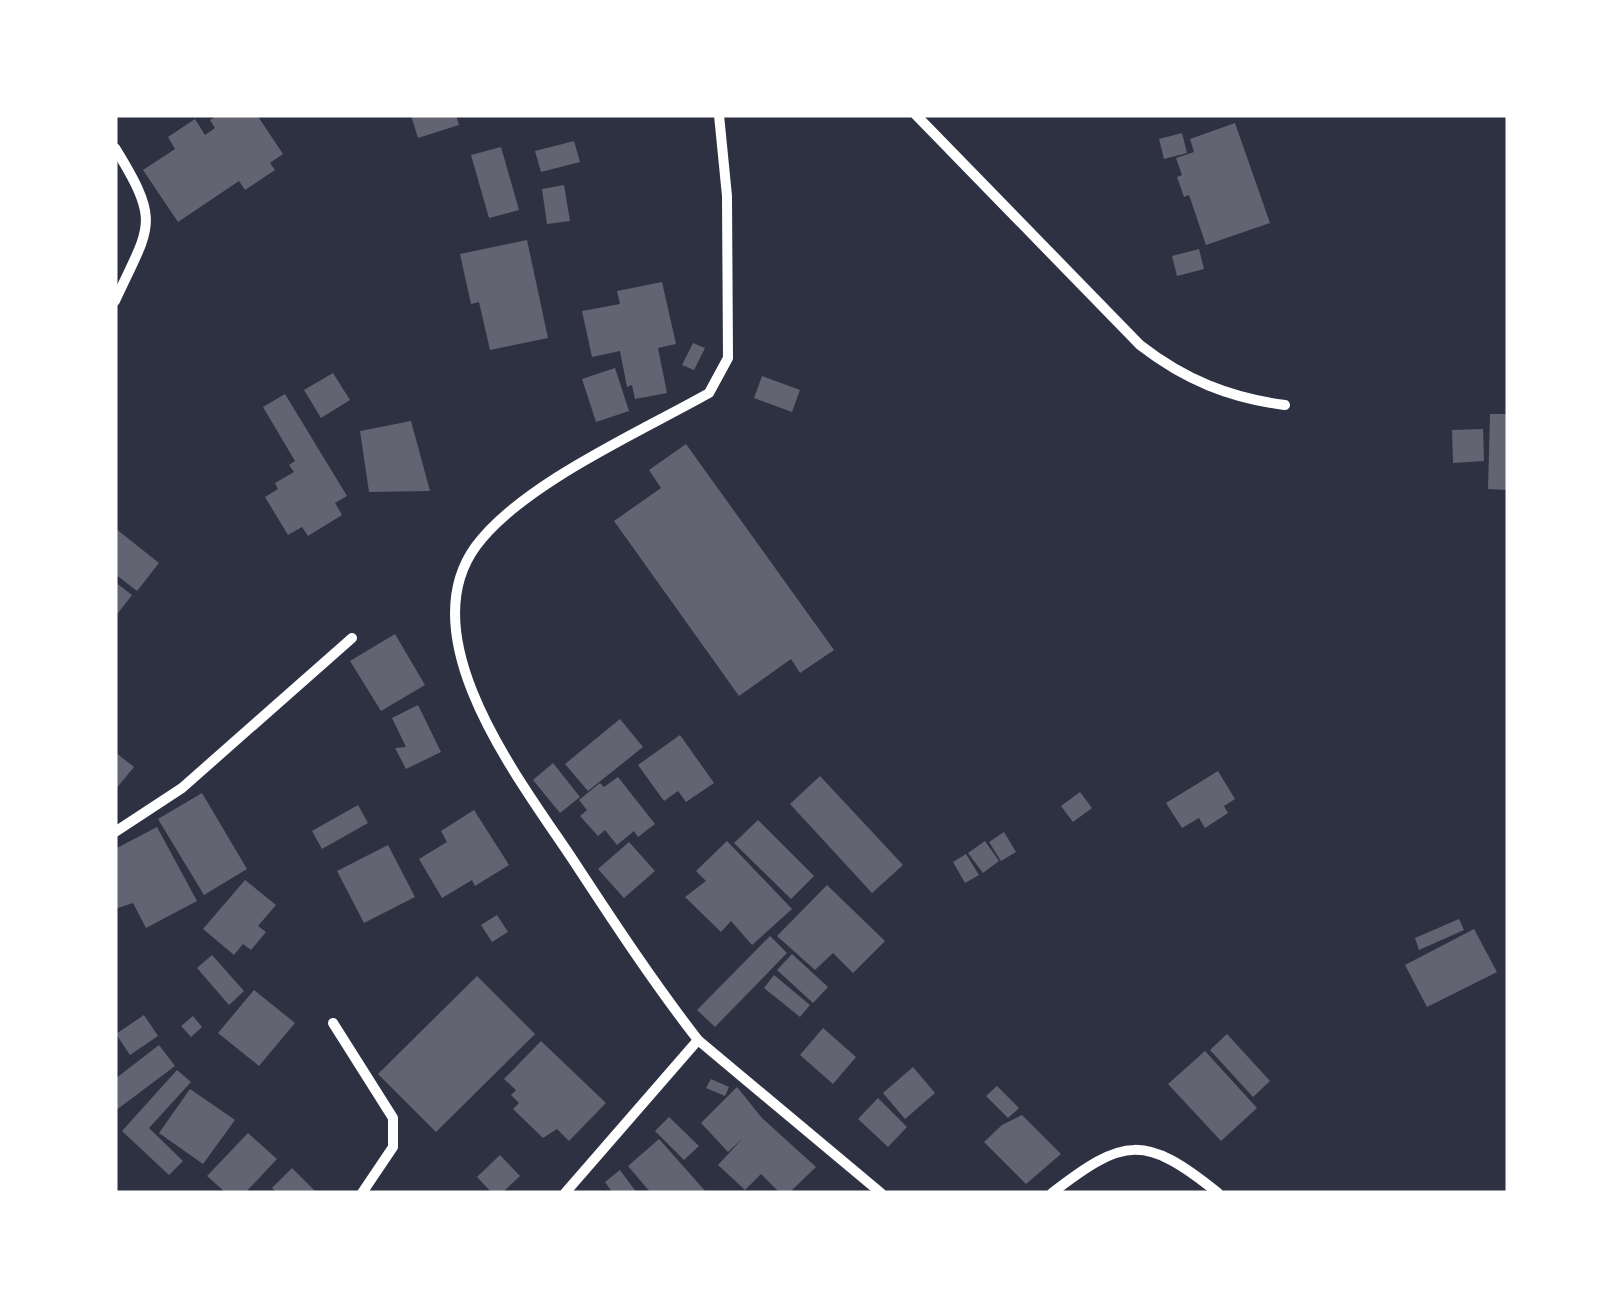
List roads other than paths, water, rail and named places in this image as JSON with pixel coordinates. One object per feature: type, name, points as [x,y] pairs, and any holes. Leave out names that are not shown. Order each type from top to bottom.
[{"type":"street","points":[[719,115],[727,232],[729,340],[724,372],[709,393],[506,513],[462,568],[457,626],[464,666],[494,741],[651,979],[698,1040],[881,1193]]},
{"type":"street","points":[[916,115],[1140,346],[1175,372],[1226,394],[1286,406]]},
{"type":"street","points":[[115,148],[144,197],[149,226],[115,301]]},
{"type":"street","points":[[115,832],[182,788],[352,638]]},
{"type":"street","points":[[333,1023],[394,1118],[393,1147],[362,1193]]},
{"type":"street","points":[[565,1193],[698,1040]]},
{"type":"street","points":[[1052,1193],[1099,1156],[1131,1150],[1164,1156],[1218,1193]]}]
